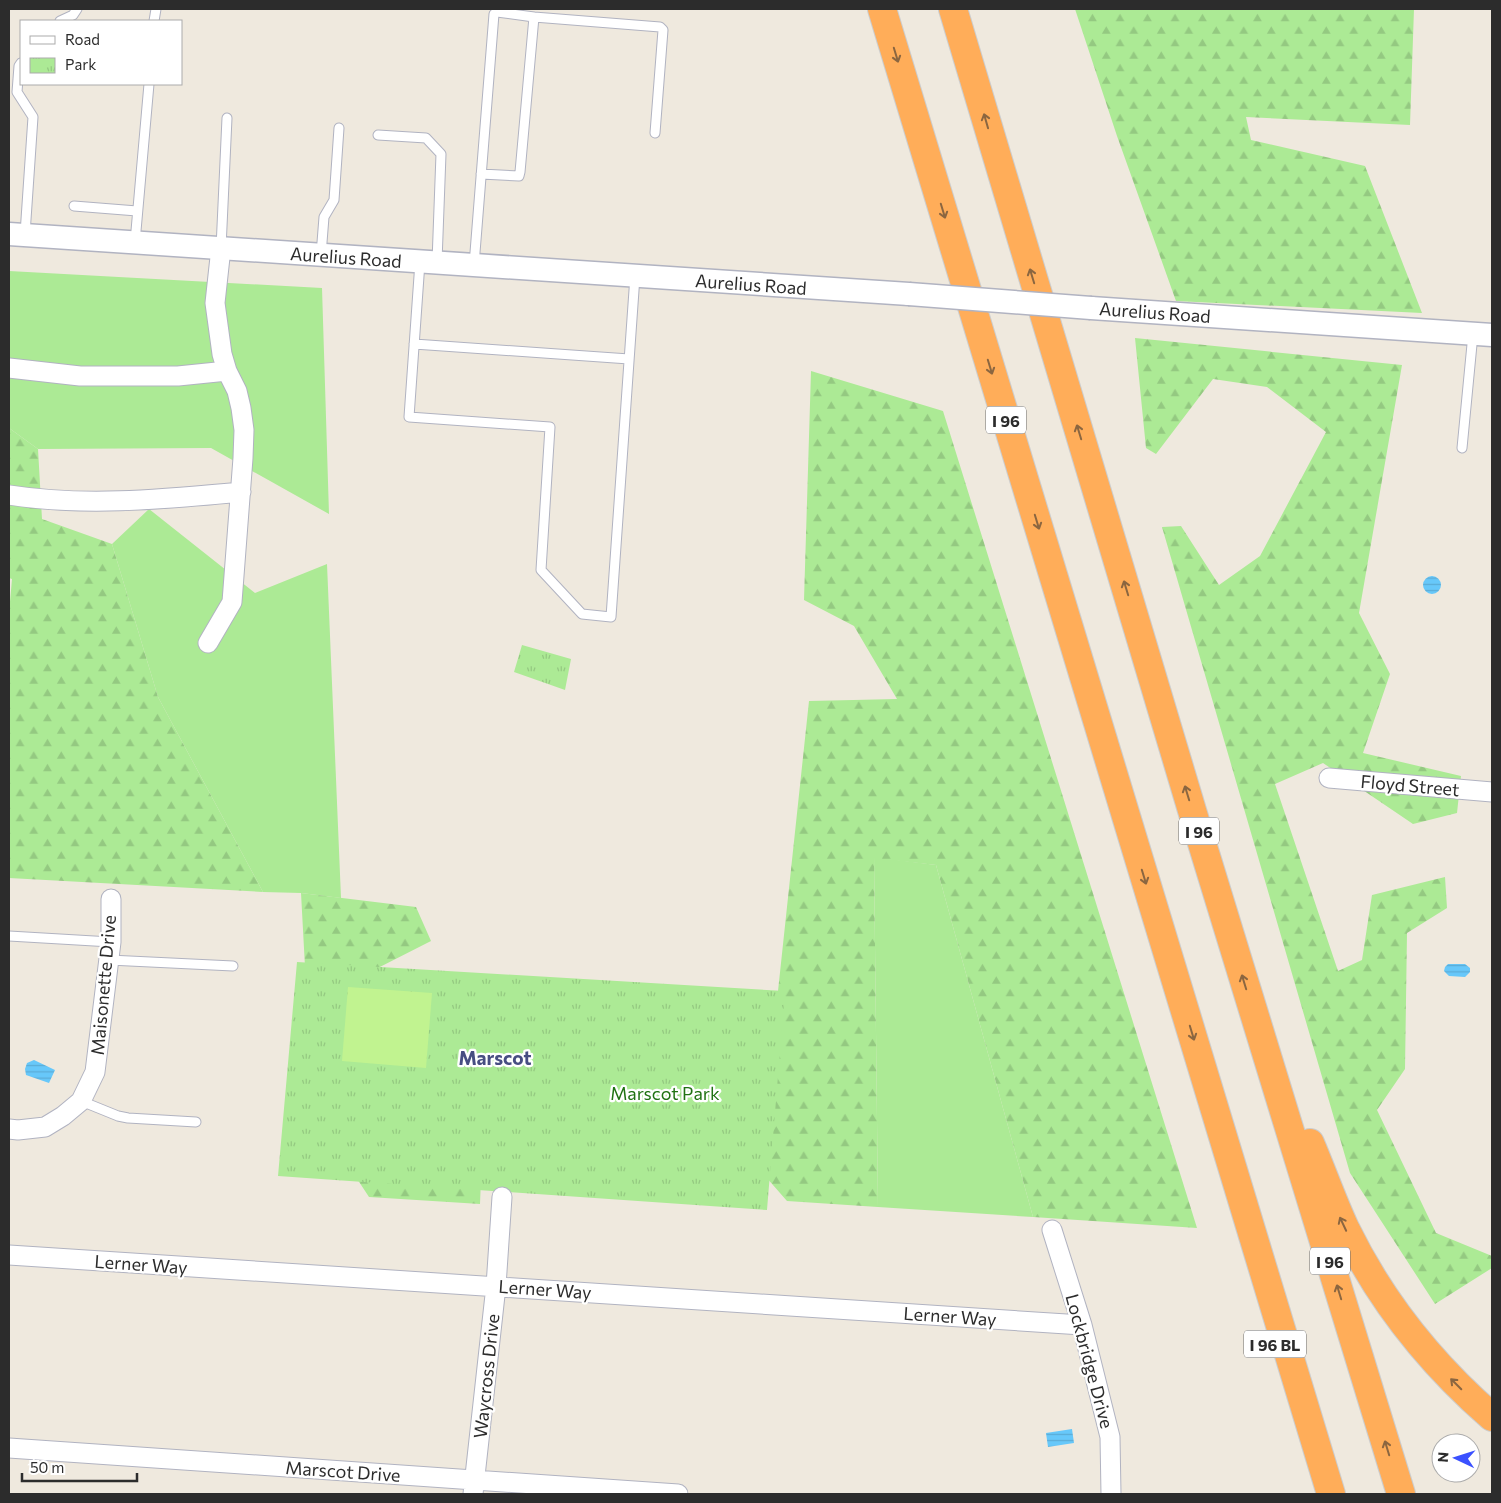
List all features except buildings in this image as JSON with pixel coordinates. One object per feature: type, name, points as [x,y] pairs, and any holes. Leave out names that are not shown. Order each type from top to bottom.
[{"type":"highway","name":"I 96","points":[[882,9],[1331,1494]]},
{"type":"highway","name":"I 96","points":[[954,9],[1018,230],[1258,1028],[1401,1494]]},
{"type":"highway","points":[[1258,1028],[1345,1228],[1380,1291],[1403,1324],[1434,1361],[1460,1389],[1492,1417]]},
{"type":"highway","name":"I 96 BL","points":[[1240,1193],[1313,1494]]},
{"type":"street","name":"Aurelius Road","points":[[17,234],[1482,335]]},
{"type":"street","points":[[208,643],[232,602],[244,430],[236,390],[227,371],[222,354],[215,304],[221,248]]},
{"type":"street","points":[[9,368],[80,376],[178,376],[227,371]]},
{"type":"street","points":[[9,495],[68,501],[109,502],[160,500],[241,492]]},
{"type":"street","name":"Floyd Street","points":[[1329,778],[1492,792]]},
{"type":"street","name":"Maisonette Drive","points":[[81,1101],[95,1072],[110,951],[111,899]]},
{"type":"street","points":[[9,1129],[45,1127],[63,1116],[81,1101]]},
{"type":"street","name":"Waycross Drive","points":[[474,1487],[496,1286],[502,1197]]},
{"type":"street","name":"Lockbridge Drive","points":[[1052,1230],[1082,1325],[1110,1437],[1111,1494]]},
{"type":"street","name":"Lerner Way","points":[[9,1255],[1082,1325]]},
{"type":"street","name":"Marscot Drive","points":[[9,1448],[474,1487],[678,1494]]},
{"type":"lane","points":[[62,20],[73,15],[76,9]]},
{"type":"lane","points":[[474,265],[494,12],[660,27],[663,30],[655,132]]},
{"type":"lane","points":[[481,174],[519,176],[534,17]]},
{"type":"lane","points":[[17,234],[33,118],[17,92],[20,64]]},
{"type":"lane","points":[[135,242],[149,85]]},
{"type":"lane","points":[[221,248],[227,118]]},
{"type":"lane","points":[[321,255],[324,217],[334,200],[339,128]]},
{"type":"lane","points":[[378,135],[426,138],[441,154],[428,262],[414,344],[409,417],[550,427],[541,570],[582,614],[611,617],[635,276]]},
{"type":"lane","points":[[74,206],[138,211]]},
{"type":"lane","points":[[1462,448],[1482,335]]},
{"type":"lane","points":[[414,344],[629,360]]},
{"type":"lane","points":[[9,936],[233,966]]},
{"type":"lane","points":[[81,1101],[118,1116],[128,1118],[196,1122]]},
{"type":"green space","points":[[1075,9],[1414,9],[1410,125],[1246,117],[1251,140],[1365,166],[1422,313],[1176,301],[1117,136]]},
{"type":"green space","points":[[9,271],[322,288],[329,514],[211,448],[38,449],[9,428]]},
{"type":"green space","points":[[1135,338],[1402,365],[1359,613],[1390,674],[1363,753],[1461,776],[1457,813],[1413,824],[1323,763],[1275,784],[1338,971],[1362,960],[1372,895],[1445,877],[1447,908],[1407,933],[1405,1069],[1377,1110],[1436,1233],[1492,1256],[1492,1268],[1435,1304],[1350,1173],[1162,527],[1181,526],[1219,585],[1260,556],[1326,432],[1267,387],[1213,379],[1156,454],[1146,448]]},
{"type":"green space","points":[[811,371],[943,411],[1197,1228],[1033,1217],[936,865],[874,858],[878,1207],[787,1201],[759,1169],[809,701],[897,699],[854,626],[804,600]]},
{"type":"green space","points":[[9,428],[38,449],[42,519],[112,544],[158,697],[263,892],[9,878],[9,613],[12,579],[9,578]]},
{"type":"green space","points":[[149,509],[255,593],[327,564],[341,898],[301,893],[263,892],[158,697],[112,544]]},
{"type":"green space","points":[[522,645],[571,659],[565,690],[514,672]]},
{"type":"green space","points":[[874,857],[936,865],[1033,1217],[878,1207]]},
{"type":"green space","points":[[301,893],[416,907],[431,941],[307,1004]]},
{"type":"green space","name":"Marscot Park","points":[[297,962],[785,991],[767,1210],[278,1176]]},
{"type":"green space","points":[[348,987],[432,993],[426,1068],[342,1061]]},
{"type":"green space","points":[[300,1092],[481,1178],[480,1204],[369,1197]]},
{"type":"water","points":[[1432,576],[1440,581],[1441,585],[1436,593],[1432,594],[1424,589],[1423,585],[1428,577]]},
{"type":"water","points":[[1448,964],[1465,964],[1470,968],[1470,972],[1465,977],[1449,976],[1444,971]]},
{"type":"water","points":[[34,1060],[55,1070],[49,1083],[26,1075],[27,1063]]},
{"type":"water","points":[[1072,1429],[1074,1443],[1048,1447],[1046,1433]]},
{"type":"district","name":"Marscot","points":[[495,1057]]}]
